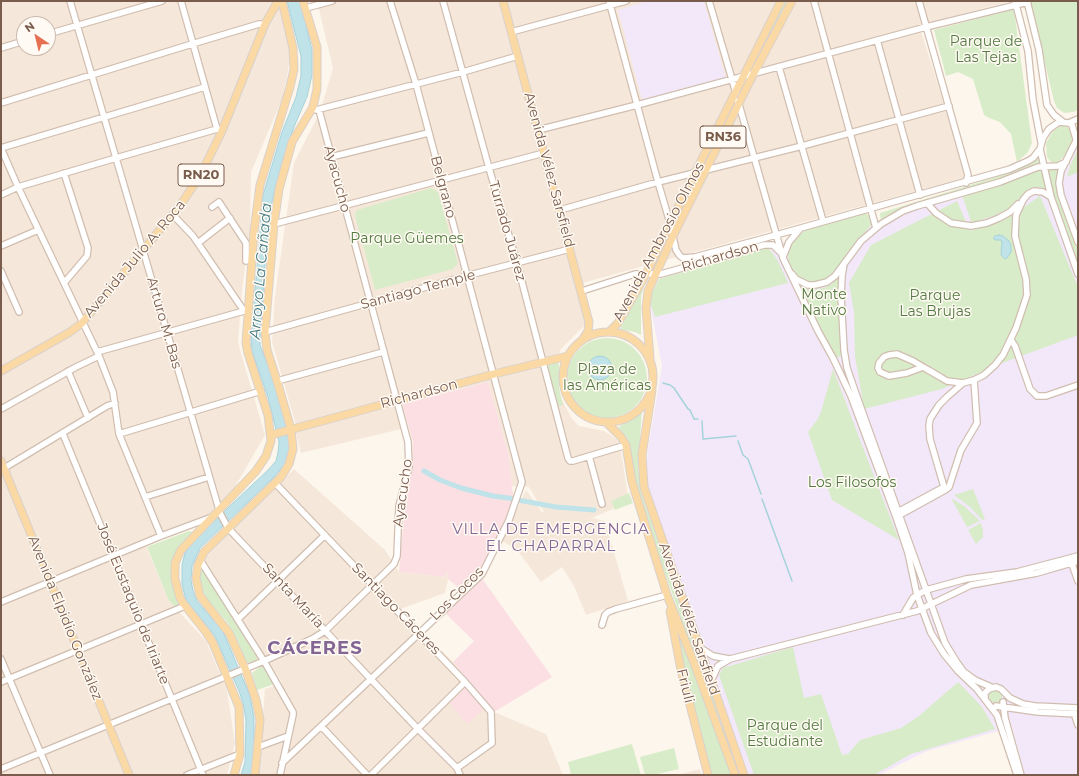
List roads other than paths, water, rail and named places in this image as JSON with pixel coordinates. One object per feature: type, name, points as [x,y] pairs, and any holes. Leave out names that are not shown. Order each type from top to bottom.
[{"type":"main road","name":"Avenida Julio A. Roca","points":[[1,371],[70,332],[82,323],[173,215],[195,184],[265,24],[278,1]]},
{"type":"main road","points":[[234,775],[240,754],[240,712],[229,675],[210,637],[180,598],[176,584],[175,563],[181,550],[212,517],[219,512],[262,463],[274,434],[246,343],[247,311],[254,231],[260,184],[290,87],[294,68],[293,48],[282,1]]},
{"type":"main road","name":"Avenida Vélez Sarsfield","points":[[503,1],[582,291],[589,322],[588,331],[583,339]]},
{"type":"main road","name":"Avenida Ambrosio Olmos","points":[[610,331],[618,323],[646,274],[781,1]]},
{"type":"main road","name":"Avenida Ambrosio Olmos","points":[[650,358],[646,301],[648,291],[673,236],[739,106],[754,73],[792,1]]},
{"type":"main road","points":[[255,775],[260,715],[256,700],[229,633],[200,596],[196,578],[200,560],[226,525],[275,483],[286,470],[292,456],[293,442],[278,381],[267,350],[266,332],[274,224],[279,189],[294,137],[316,100],[316,42],[304,5]]},
{"type":"main road","name":"RN36","points":[[610,331],[632,337],[643,347],[653,366],[654,380],[652,390],[647,401],[639,410],[618,421],[606,422],[596,421],[586,416],[577,410],[570,402],[563,383],[563,372],[568,356],[574,347],[583,339],[600,332],[610,331]]},
{"type":"main road","name":"Richardson","points":[[274,434],[494,374],[568,356]]},
{"type":"main road","name":"Avenida Vélez Sarsfield","points":[[652,390],[642,455],[644,487],[744,775]]},
{"type":"main road","name":"Avenida Vélez Sarsfield","points":[[606,422],[621,437],[626,445],[632,482],[667,595],[696,668],[735,775]]},
{"type":"main road","name":"Avenida Elpidio González","points":[[1,461],[2,469],[130,775]]},
{"type":"main road","name":"Friuli","points":[[667,595],[681,670],[708,775]]},
{"type":"street","name":"Arturo M. Bas","points":[[70,1],[168,332],[219,512],[226,525]]},
{"type":"street","points":[[56,32],[162,1]]},
{"type":"street","points":[[1,194],[18,187],[64,173],[219,130],[192,44],[181,1]]},
{"type":"street","points":[[304,5],[332,1]]},
{"type":"street","name":"Belgrano","points":[[390,1],[416,84],[466,276],[494,374]]},
{"type":"street","name":"Turrado Juárez","points":[[443,1],[517,263],[542,363],[570,461],[589,456]]},
{"type":"street","points":[[511,32],[609,3],[626,1]]},
{"type":"street","points":[[709,1],[783,258],[851,396],[945,643],[956,662],[969,676],[975,680],[991,687],[999,687],[1004,693],[1016,701],[1029,705],[1076,711]]},
{"type":"street","points":[[814,1],[876,228]]},
{"type":"street","points":[[919,1],[968,175],[966,182]]},
{"type":"street","points":[[538,130],[1028,1],[1039,50],[1047,105],[1054,115],[1066,122],[1074,130],[1077,138],[1060,176],[1060,188],[1063,201],[1078,242]]},
{"type":"street","points":[[609,3],[673,236]]},
{"type":"street","points":[[1016,3],[1028,51],[1040,146],[1047,165],[1051,197],[1078,274]]},
{"type":"street","points":[[1,103],[192,44],[259,24],[265,24]]},
{"type":"street","points":[[878,40],[920,195]]},
{"type":"street","points":[[1,48],[16,43]]},
{"type":"street","points":[[310,112],[518,56]]},
{"type":"street","points":[[779,66],[823,222]]},
{"type":"street","points":[[161,536],[119,434],[113,392],[98,354],[38,230],[1,148],[205,87]]},
{"type":"street","points":[[560,210],[658,182],[802,146],[949,106]]},
{"type":"street","name":"Ayacucho","points":[[1,769],[301,645],[325,631],[394,564],[396,560],[399,506],[408,467],[408,442],[319,110]]},
{"type":"street","points":[[776,235],[1010,169],[1028,162],[1033,158],[1048,129],[1055,124],[1078,119]]},
{"type":"street","points":[[331,157],[428,133]]},
{"type":"street","points":[[274,224],[544,153]]},
{"type":"street","points":[[789,272],[802,283],[815,285],[822,284],[832,279],[862,241],[876,228],[903,211],[1000,182],[1038,167],[1047,165],[1058,166],[1066,162]]},
{"type":"street","points":[[64,173],[88,248],[87,256],[64,283]]},
{"type":"street","points":[[927,203],[936,214],[951,223],[971,226],[987,223],[1005,215],[1028,194],[1034,191],[1043,192],[1051,197]]},
{"type":"street","points":[[923,367],[907,373],[888,376],[880,372],[878,368],[881,360],[893,354],[907,358],[923,367],[947,381],[963,383],[984,375],[1003,355],[1011,340],[1026,295],[1026,279],[1015,236],[1016,214],[1023,200]]},
{"type":"street","points":[[212,207],[219,202],[246,243],[246,261]]},
{"type":"street","points":[[1,409],[98,354],[168,332],[247,311],[198,243],[173,215]]},
{"type":"street","points":[[198,243],[230,218]]},
{"type":"street","points":[[783,258],[789,242],[801,228]]},
{"type":"street","points":[[1,246],[38,230]]},
{"type":"street","name":"Richardson","points":[[673,236],[677,253],[683,258],[688,258],[776,235]]},
{"type":"street","name":"Richardson","points":[[582,291],[635,274],[655,274],[764,244],[773,245],[776,247],[783,258]]},
{"type":"street","name":"Santiago Temple","points":[[266,332],[466,276],[570,249]]},
{"type":"street","points":[[844,264],[842,276],[842,301],[845,359],[897,514],[922,610],[944,654],[993,706],[1017,775]]},
{"type":"street","points":[[1,271],[19,312]]},
{"type":"street","points":[[1011,340],[1015,346],[1030,389],[1037,396],[1046,396],[1078,385]]},
{"type":"street","points":[[278,381],[383,352]]},
{"type":"street","points":[[835,363],[845,359]]},
{"type":"street","points":[[68,371],[88,418]]},
{"type":"street","name":"Los Cocos","points":[[282,763],[482,574],[509,520],[522,482],[522,477],[494,374]]},
{"type":"street","points":[[897,514],[945,488],[950,483],[961,450],[977,423],[974,380]]},
{"type":"street","points":[[945,488],[930,439],[929,426],[933,412],[963,383]]},
{"type":"street","points":[[119,434],[261,391]]},
{"type":"street","points":[[2,469],[63,434],[107,406],[115,403]]},
{"type":"street","name":"José Eustaquio de Iriarte","points":[[63,434],[202,772]]},
{"type":"street","points":[[602,504],[589,456],[626,445]]},
{"type":"street","points":[[145,497],[209,477]]},
{"type":"street","name":"Santiago Cáceres","points":[[275,483],[465,682],[491,712],[493,739],[490,746],[457,768]]},
{"type":"street","points":[[1,602],[161,536],[212,517]]},
{"type":"street","name":"Santa María","points":[[226,525],[370,679],[457,768]]},
{"type":"street","points":[[238,619],[325,535]]},
{"type":"street","points":[[903,615],[913,598],[926,590],[966,579],[1017,572],[1078,556]]},
{"type":"street","points":[[200,560],[264,661],[293,712],[280,775]]},
{"type":"street","points":[[711,681],[718,666],[730,659],[922,610],[971,586],[1014,578],[1075,563],[1078,581]]},
{"type":"street","points":[[602,625],[605,615],[608,612],[667,595]]},
{"type":"street","points":[[1,682],[185,606]]},
{"type":"street","points":[[698,646],[713,656],[730,659]]},
{"type":"street","points":[[1,659],[50,775]]},
{"type":"street","points":[[371,775],[465,682]]},
{"type":"street","points":[[985,699],[985,693],[991,687]]},
{"type":"street","points":[[1004,693],[1005,698],[1003,705],[1021,775]]},
{"type":"street","points":[[993,706],[1003,705],[1038,712],[1076,711]]},
{"type":"street","points":[[1076,711],[1078,725]]},
{"type":"street","points":[[321,726],[367,775]]},
{"type":"street","points":[[258,747],[288,736]]},
{"type":"street","points":[[188,775],[202,772],[240,754]]},
{"type":"street","points":[[457,768],[460,775]]},
{"type":"water","name":"Arroyo La Cañada","points":[[287,1],[300,1],[312,50],[312,75],[307,97],[294,127],[283,159],[268,220],[260,345],[278,392],[289,436],[289,450],[285,464],[274,477],[200,548],[192,566],[191,580],[197,601],[223,631],[250,696],[254,718],[254,765],[251,775],[241,775],[245,762],[246,720],[243,703],[215,636],[186,600],[182,584],[182,565],[185,553],[192,542],[269,469],[276,461],[278,452],[279,442],[268,397],[252,351],[251,338],[263,195],[282,132],[296,97],[301,76],[301,56]]},
{"type":"water","points":[[999,235],[1003,236],[1009,241],[1011,245],[1011,252],[1005,259],[1001,255],[1001,240],[995,240],[993,238]]},
{"type":"water","points":[[600,356],[609,359],[612,368],[609,377],[600,380],[591,377],[588,368],[591,359]]},
{"type":"waterway","points":[[663,383],[674,388],[690,410],[694,419],[698,419]]},
{"type":"waterway","points":[[702,421],[703,439],[736,436]]},
{"type":"waterway","points":[[738,441],[743,455],[748,459],[761,494]]},
{"type":"waterway","points":[[424,471],[440,480],[461,488],[493,496],[516,499]]},
{"type":"waterway","points":[[762,499],[792,581]]},
{"type":"waterway","points":[[518,500],[556,507],[594,510]]},
{"type":"district","name":"VILLA DE EMERGENCIA EL CHAPARRAL","points":[[551,538]]},
{"type":"district","name":"CÁCERES","points":[[315,649]]},
{"type":"park label","name":"Parque de Las Tejas","points":[[986,50]]},
{"type":"park label","name":"Parque Güemes","points":[[407,239]]},
{"type":"park label","name":"Monte Nativo","points":[[824,304]]},
{"type":"park label","name":"Parque Las Brujas","points":[[935,304]]},
{"type":"park label","name":"Plaza de las Américas","points":[[607,378]]},
{"type":"park label","name":"Los Filosofos","points":[[852,483]]},
{"type":"park label","name":"Parque del Estudiante","points":[[785,734]]}]
